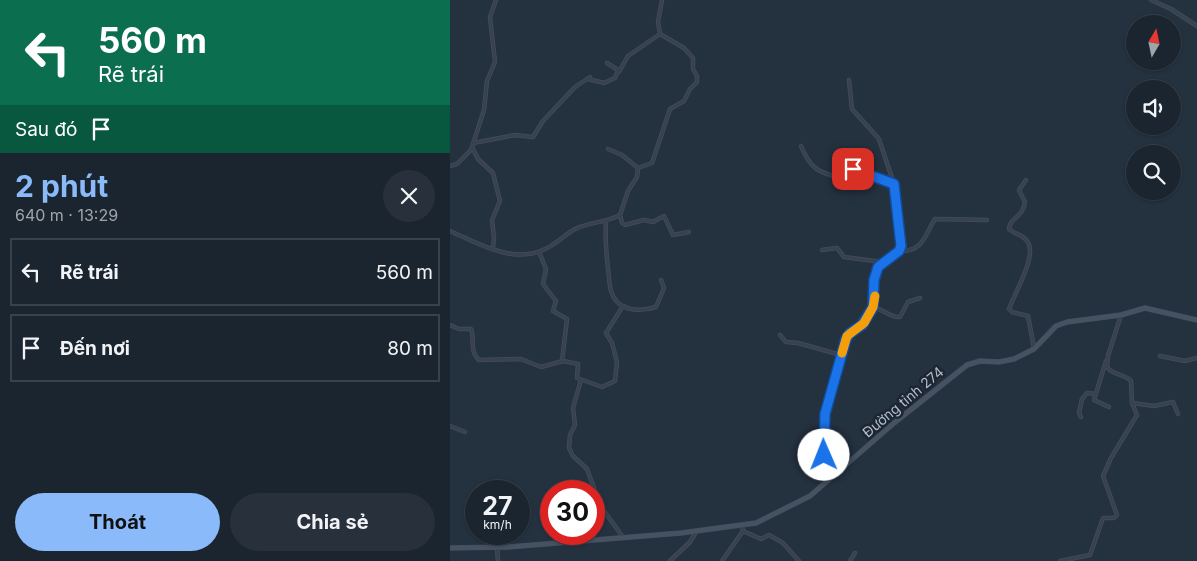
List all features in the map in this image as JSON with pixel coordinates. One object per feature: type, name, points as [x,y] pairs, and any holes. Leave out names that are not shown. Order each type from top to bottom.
[{"type":"main road","name":"Đường tỉnh 274","points":[[450,548],[497,548],[742,529],[806,498],[967,365],[980,362],[1007,362],[1034,349],[1062,323],[1121,314],[1145,308],[1197,320]]},
{"type":"street","points":[[450,166],[463,159],[472,145],[484,107],[487,81],[495,62],[490,16],[496,0]]},
{"type":"street","points":[[660,34],[658,22],[662,0]]},
{"type":"street","points":[[1151,0],[1171,9],[1197,26]]},
{"type":"street","points":[[472,145],[515,134],[533,137],[542,121],[575,87],[589,78],[604,83],[615,78],[628,56],[660,34]]},
{"type":"street","points":[[638,168],[654,161],[670,109],[684,101],[689,91],[697,82],[697,76],[693,69],[694,58],[684,48],[660,34]]},
{"type":"street","points":[[607,63],[618,72]]},
{"type":"street","points":[[849,80],[852,109],[879,139],[894,184],[901,246],[899,251]]},
{"type":"street","points":[[472,145],[478,159],[493,173],[500,201],[492,220],[493,248]]},
{"type":"street","points":[[801,146],[807,161],[820,171],[842,178],[853,169],[894,184]]},
{"type":"street","points":[[608,149],[622,155],[638,168]]},
{"type":"street","points":[[638,168],[637,177],[629,189],[620,215],[622,223],[625,225],[644,220],[653,222],[664,216],[673,235],[688,232]]},
{"type":"street","points":[[1026,180],[1019,190],[1026,202],[1023,212],[1010,223],[1009,229],[1024,237],[1029,247],[1025,277],[1009,309],[1012,312],[1029,317],[1034,349]]},
{"type":"street","points":[[450,231],[493,248],[515,254],[539,252],[560,242],[574,230],[606,222],[620,215]]},
{"type":"street","points":[[838,472],[825,458],[824,426],[826,408],[847,336],[862,325],[873,307],[876,273],[882,262],[899,251],[912,250],[919,245],[929,234],[935,219],[987,220]]},
{"type":"street","points":[[606,222],[605,242],[610,289],[613,296],[623,306],[641,311],[658,306],[664,288],[661,280]]},
{"type":"street","points":[[822,250],[837,248],[844,257],[882,262]]},
{"type":"street","points":[[539,252],[546,268],[543,284],[556,301],[553,311],[567,319],[566,342],[562,361]]},
{"type":"street","points":[[873,307],[884,309],[893,316],[900,317],[908,302],[920,298]]},
{"type":"street","points":[[450,325],[459,329],[471,329],[472,345],[475,355],[479,360],[521,359],[541,367],[562,361],[578,364],[576,377],[602,387],[615,381],[617,362],[612,343],[606,333],[623,306]]},
{"type":"street","points":[[1109,407],[1095,402],[1096,394],[1121,314]]},
{"type":"street","points":[[780,334],[786,342],[798,342],[841,355]]},
{"type":"street","points":[[1060,561],[1083,559],[1092,553],[1103,518],[1114,518],[1117,515],[1103,476],[1111,458],[1136,418],[1132,403],[1131,381],[1126,376],[1110,371],[1107,367],[1108,356]]},
{"type":"street","points":[[1160,356],[1185,361],[1197,358]]},
{"type":"street","points":[[581,380],[573,408],[575,425],[570,435],[569,448],[573,456],[587,469],[602,507],[623,538]]},
{"type":"street","points":[[1081,417],[1078,412],[1083,397],[1087,393],[1096,394]]},
{"type":"street","points":[[1132,403],[1154,406],[1170,401],[1173,402],[1178,414]]},
{"type":"street","points":[[450,426],[465,432]]},
{"type":"street","points":[[722,561],[742,529],[761,539],[769,535],[776,538],[783,542],[799,561]]},
{"type":"street","points":[[670,561],[684,549],[696,532]]},
{"type":"street","points":[[497,548],[498,561]]},
{"type":"street","points":[[850,561],[855,553]]},
{"type":"slow traffic","points":[[842,353],[847,336],[864,323],[873,307],[875,296]]},
{"type":"route","points":[[824,455],[825,414],[847,336],[862,325],[873,307],[875,301],[874,280],[878,267],[882,262],[899,251],[901,246],[894,184],[883,178],[863,175],[853,169]]}]
